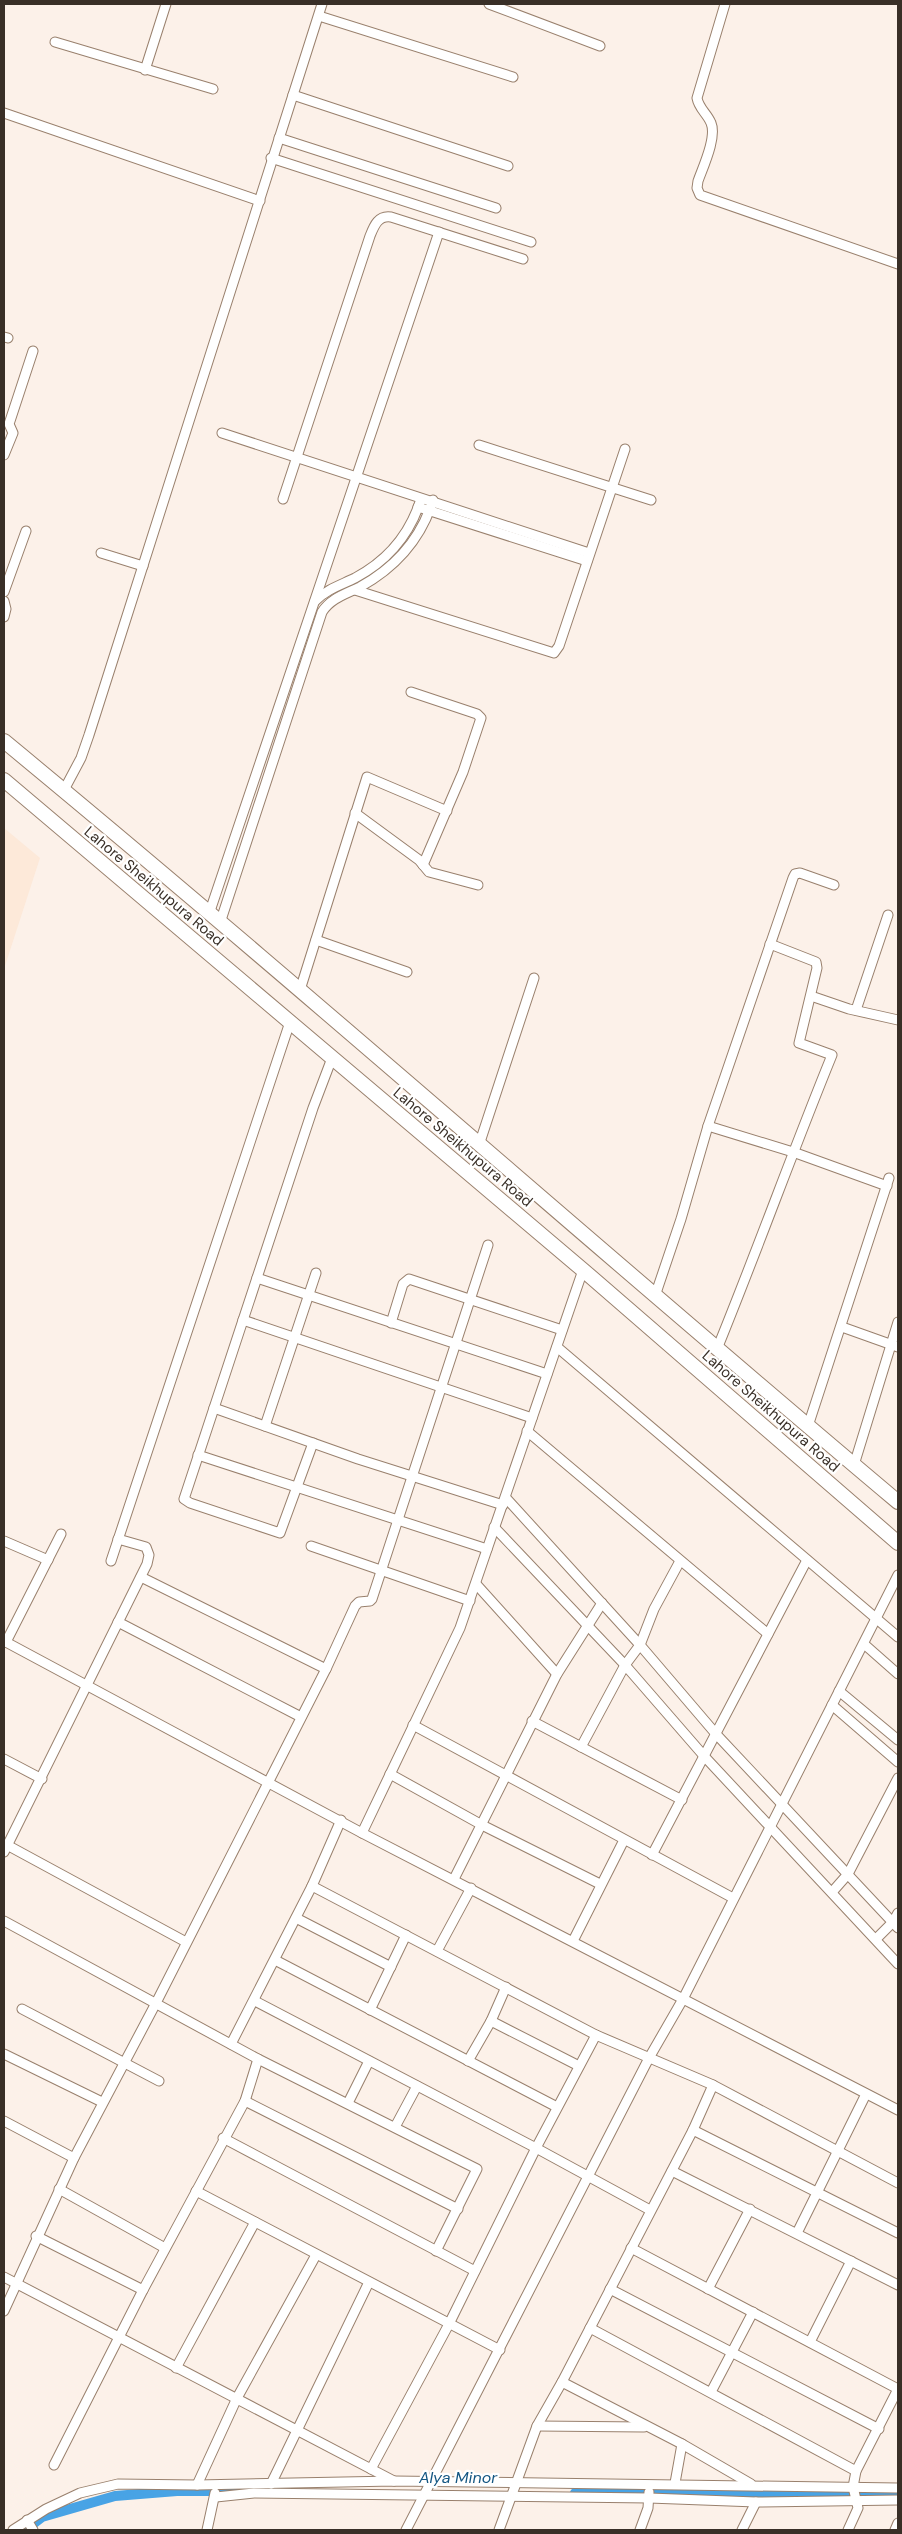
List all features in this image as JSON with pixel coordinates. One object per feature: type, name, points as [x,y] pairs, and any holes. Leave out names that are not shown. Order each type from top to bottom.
[{"type":"highway","name":"Lahore Sheikhupura Road","points":[[4,741],[300,990],[655,1296],[898,1502]]},
{"type":"highway","name":"Lahore Sheikhupura Road","points":[[4,780],[583,1270],[898,1544]]},
{"type":"street","points":[[145,70],[166,4]]},
{"type":"street","points":[[64,790],[81,758],[260,201],[271,158],[322,4]]},
{"type":"street","points":[[489,4],[600,46]]},
{"type":"street","points":[[725,4],[697,98],[700,108],[711,122],[713,134],[698,181],[697,188],[700,195],[898,264]]},
{"type":"street","points":[[318,16],[513,77]]},
{"type":"street","points":[[55,42],[213,89]]},
{"type":"street","points":[[292,95],[508,166]]},
{"type":"street","points":[[4,112],[260,201]]},
{"type":"street","points":[[279,138],[496,208]]},
{"type":"street","points":[[271,158],[531,242]]},
{"type":"street","points":[[283,499],[375,224],[381,218],[388,216],[523,260]]},
{"type":"street","points":[[214,918],[315,602],[439,232]]},
{"type":"street","points":[[4,455],[12,433],[7,427],[32,351]]},
{"type":"street","points":[[222,433],[433,500],[588,557]]},
{"type":"street","points":[[479,445],[651,500]]},
{"type":"street","points":[[355,590],[553,654],[559,646],[625,449]]},
{"type":"street","points":[[315,602],[326,591],[364,573],[388,555],[408,530],[422,497]]},
{"type":"street","points":[[214,918],[320,616],[332,601],[355,590],[380,574],[408,549],[421,530],[433,500]]},
{"type":"street","points":[[418,506],[588,557]]},
{"type":"street","points":[[4,592],[26,531]]},
{"type":"street","points":[[101,554],[143,566]]},
{"type":"street","points":[[4,601],[6,609],[4,617]]},
{"type":"street","points":[[412,692],[477,714],[480,717],[463,772],[423,865]]},
{"type":"street","points":[[300,990],[366,778],[368,777],[447,811]]},
{"type":"street","points":[[355,813],[431,873],[478,885]]},
{"type":"street","points":[[655,1296],[681,1219],[708,1126],[795,874],[800,873],[834,885]]},
{"type":"street","points":[[856,1010],[888,915]]},
{"type":"street","points":[[316,940],[407,972]]},
{"type":"street","points":[[717,1348],[759,1248],[793,1152],[832,1056],[799,1042],[817,968],[816,962],[770,944]]},
{"type":"street","points":[[479,1145],[534,978]]},
{"type":"street","points":[[810,996],[898,1020]]},
{"type":"street","points":[[111,1561],[290,1022]]},
{"type":"street","points":[[313,1443],[282,1531],[278,1533],[186,1501],[184,1497],[313,1108],[332,1058]]},
{"type":"street","points":[[708,1126],[888,1182],[808,1426]]},
{"type":"street","points":[[4,2310],[36,2236],[74,2158],[156,2003],[268,1783],[326,1669],[355,1606],[359,1602],[370,1602],[372,1599],[396,1520],[488,1244]]},
{"type":"street","points":[[362,1833],[460,1628],[583,1270]]},
{"type":"street","points":[[265,1426],[316,1273]]},
{"type":"street","points":[[257,1278],[547,1374]]},
{"type":"street","points":[[391,1323],[403,1284],[407,1279],[470,1298],[562,1330]]},
{"type":"street","points":[[243,1320],[532,1418]]},
{"type":"street","points":[[854,1464],[895,1346],[898,1322]]},
{"type":"street","points":[[842,1327],[895,1346]]},
{"type":"street","points":[[557,1347],[898,1637]]},
{"type":"street","points":[[214,1408],[411,1476],[504,1502],[602,1603],[716,1734],[896,1925]]},
{"type":"street","points":[[527,1431],[768,1634]]},
{"type":"street","points":[[198,1455],[487,1550]]},
{"type":"street","points":[[494,1527],[625,1665],[704,1756],[832,1891],[898,1964]]},
{"type":"street","points":[[61,1534],[5,1642],[341,1820],[362,1833],[898,2110]]},
{"type":"street","points":[[118,1538],[146,1547],[149,1559],[6,1849],[186,1942]]},
{"type":"street","points":[[4,1541],[48,1560]]},
{"type":"street","points":[[311,1546],[470,1601]]},
{"type":"street","points":[[652,1855],[807,1560]]},
{"type":"street","points":[[581,1747],[625,1665],[640,1645],[654,1609],[680,1561]]},
{"type":"street","points":[[141,1576],[326,1669]]},
{"type":"street","points":[[406,2530],[649,2058],[683,1999],[897,1579]]},
{"type":"street","points":[[476,1584],[557,1674]]},
{"type":"street","points":[[454,1879],[557,1674],[586,1624],[602,1603]]},
{"type":"street","points":[[118,1622],[301,1717]]},
{"type":"street","points":[[864,1644],[898,1674]]},
{"type":"street","points":[[839,1691],[898,1740]]},
{"type":"street","points":[[832,1705],[898,1762]]},
{"type":"street","points":[[532,1721],[682,1800]]},
{"type":"street","points":[[413,1725],[733,1898]]},
{"type":"street","points":[[4,1759],[42,1779]]},
{"type":"street","points":[[390,1774],[482,1825],[600,1884]]},
{"type":"street","points":[[832,1891],[848,1874],[898,1778]]},
{"type":"street","points":[[231,2044],[276,1960],[341,1820]]},
{"type":"street","points":[[573,1941],[600,1884],[624,1840]]},
{"type":"street","points":[[312,1886],[596,2035],[713,2085],[898,2183]]},
{"type":"street","points":[[437,1951],[471,1888]]},
{"type":"street","points":[[876,1939],[896,1925],[898,1912]]},
{"type":"street","points":[[296,1918],[391,1967]]},
{"type":"street","points":[[4,1920],[258,2059],[477,2169],[436,2251]]},
{"type":"street","points":[[370,2010],[406,1935]]},
{"type":"street","points":[[276,1960],[557,2107]]},
{"type":"street","points":[[468,2060],[491,2021],[506,1987]]},
{"type":"street","points":[[255,2001],[650,2210]]},
{"type":"street","points":[[22,2009],[159,2081]]},
{"type":"street","points":[[491,2021],[579,2066]]},
{"type":"street","points":[[371,2469],[449,2324],[536,2148],[596,2035]]},
{"type":"street","points":[[4,2054],[102,2102]]},
{"type":"street","points":[[54,2465],[143,2290],[223,2138],[245,2101],[258,2059]]},
{"type":"street","points":[[348,2103],[370,2061]]},
{"type":"street","points":[[499,2530],[537,2426],[562,2382],[672,2171],[713,2085]]},
{"type":"street","points":[[395,2127],[417,2086]]},
{"type":"street","points":[[797,2233],[866,2094]]},
{"type":"street","points":[[245,2101],[458,2210]]},
{"type":"street","points":[[4,2121],[74,2158]]},
{"type":"street","points":[[693,2130],[898,2234]]},
{"type":"street","points":[[223,2138],[476,2271]]},
{"type":"street","points":[[672,2171],[898,2285]]},
{"type":"street","points":[[59,2189],[166,2248]]},
{"type":"street","points":[[196,2192],[500,2350]]},
{"type":"street","points":[[708,2289],[750,2209]]},
{"type":"street","points":[[176,2368],[254,2222]]},
{"type":"street","points":[[36,2236],[143,2290]]},
{"type":"street","points":[[631,2248],[898,2389],[856,2471],[852,2487],[857,2512],[848,2530]]},
{"type":"street","points":[[197,2485],[237,2398],[316,2255]]},
{"type":"street","points":[[810,2342],[851,2261]]},
{"type":"street","points":[[4,2277],[394,2481]]},
{"type":"street","points":[[271,2484],[369,2282]]},
{"type":"street","points":[[610,2289],[879,2429]]},
{"type":"street","points":[[711,2392],[753,2312]]},
{"type":"street","points":[[590,2328],[856,2471]]},
{"type":"street","points":[[562,2382],[682,2444],[753,2485]]},
{"type":"street","points":[[537,2426],[647,2427]]},
{"type":"street","points":[[675,2483],[682,2444]]},
{"type":"street","points":[[13,2530],[27,2520],[80,2493],[118,2484],[215,2485],[430,2481],[517,2483],[649,2491],[756,2502],[898,2500]]},
{"type":"street","points":[[216,2496],[254,2493],[512,2497],[649,2491],[675,2483],[898,2488]]},
{"type":"street","points":[[207,2530],[216,2496],[215,2485]]},
{"type":"street","points":[[640,2530],[648,2508],[649,2491]]},
{"type":"street","points":[[742,2530],[756,2502]]},
{"type":"street","points":[[27,2520],[33,2530]]},
{"type":"street","points":[[895,2530],[898,2524]]},
{"type":"shaded area","points":[[4,828],[40,858],[4,969]]},
{"type":"waterway","name":"Alya Minor","points":[[25,2530],[42,2517],[115,2496],[177,2491],[243,2491]]},
{"type":"waterway","name":"Alya Minor","points":[[575,2493],[898,2494]]}]
